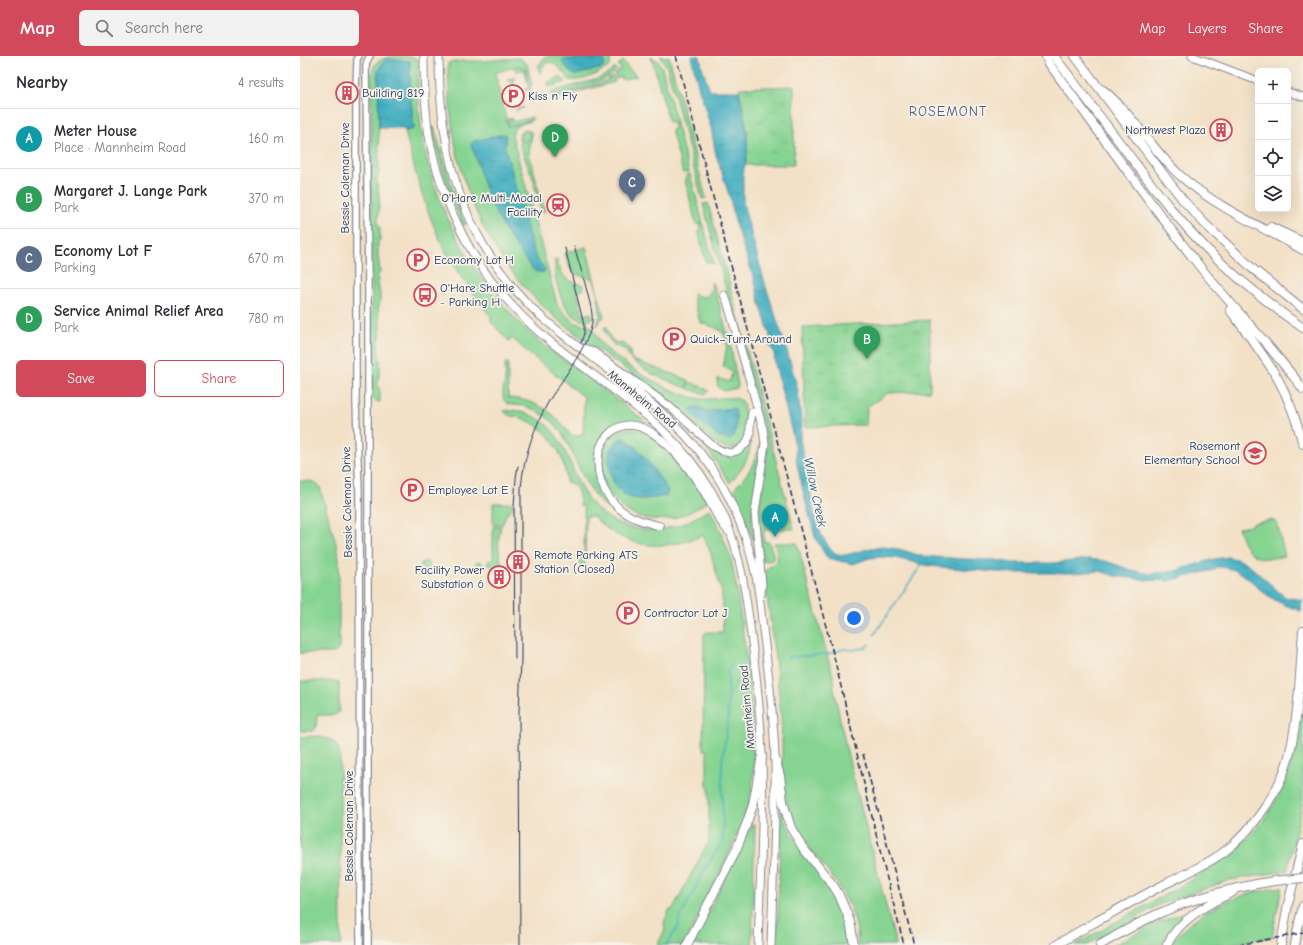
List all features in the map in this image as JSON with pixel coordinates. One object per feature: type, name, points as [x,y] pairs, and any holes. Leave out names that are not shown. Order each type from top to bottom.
[{"type":"highway","points":[[1046,56],[1048,62],[1166,223],[1218,289],[1284,362],[1303,389]]},
{"type":"highway","points":[[1054,56],[1143,173],[1188,229],[1235,276],[1260,297],[1303,328]]},
{"type":"highway","points":[[1075,56],[1183,200],[1204,223],[1252,269],[1303,308]]},
{"type":"highway","points":[[1095,84],[1116,100],[1160,154],[1183,177],[1198,189],[1227,208],[1303,250]]},
{"type":"highway","points":[[1227,208],[1246,215],[1303,242]]},
{"type":"highway","points":[[1218,289],[1225,303],[1266,359],[1280,382],[1293,412],[1303,444]]},
{"type":"highway","points":[[1299,693],[1303,631]]},
{"type":"highway","points":[[1056,945],[1138,898],[1210,862],[1239,839],[1256,820],[1282,777],[1290,754],[1303,668]]},
{"type":"highway","points":[[687,945],[736,850],[746,825],[753,805],[762,756]]},
{"type":"highway","points":[[775,758],[780,776],[783,802],[791,828],[803,848],[833,885],[838,894],[850,921],[854,945]]},
{"type":"highway","points":[[1281,945],[1288,904],[1303,844]]},
{"type":"highway","points":[[1100,945],[1147,919],[1177,906],[1220,892],[1258,883],[1303,878]]},
{"type":"highway","points":[[1167,945],[1176,931],[1201,909],[1228,895],[1258,883]]},
{"type":"highway","points":[[1295,945],[1303,906]]},
{"type":"main road","name":"Mannheim Road","points":[[424,56],[426,116],[430,142],[438,172],[451,210],[476,258],[506,299],[532,326],[649,417],[676,442],[699,472],[711,491],[732,535],[744,578],[757,683],[762,756],[762,837],[758,945]]},
{"type":"main road","name":"Mannheim Road","points":[[439,56],[439,98],[446,146],[455,183],[471,222],[491,259],[517,292],[545,319],[666,415],[690,440],[711,467],[729,497],[745,535],[756,574],[760,602],[769,672],[775,758],[775,815],[771,945]]},
{"type":"main road","points":[[1192,56],[1255,79]]},
{"type":"main road","points":[[1291,93],[1303,97]]},
{"type":"main road","points":[[724,295],[751,385],[763,429],[765,443],[765,453],[756,504],[756,524],[762,584],[760,602]]},
{"type":"main road","points":[[576,345],[594,352],[669,406],[713,446],[722,451],[730,453],[737,451],[746,444],[750,435],[752,412]]},
{"type":"main road","points":[[660,526],[638,520],[623,512],[611,500],[602,486],[598,472],[599,451],[603,440],[615,430],[622,427],[631,425],[647,429],[659,438],[682,460],[699,484],[720,522],[732,535]]},
{"type":"street","name":"Bessie Coleman Drive","points":[[368,945],[368,292],[366,66],[370,56]]},
{"type":"street","name":"Bessie Coleman Drive","points":[[358,58],[356,153],[356,402],[359,492],[360,945]]},
{"type":"street","points":[[356,153],[367,153]]},
{"type":"green space","points":[[393,56],[417,59],[418,101],[421,126],[427,158],[434,183],[453,230],[480,275],[512,315],[530,333],[652,427],[650,429],[634,424],[618,425],[607,432],[598,444],[606,499],[617,511],[629,520],[608,509],[600,502],[588,486],[565,439],[555,424],[536,411],[527,407],[510,404],[504,400],[505,363],[508,363],[508,398],[536,404],[559,420],[571,436],[579,436],[580,434],[583,434],[584,397],[527,352],[512,338],[510,341],[508,340],[490,321],[492,318],[462,278],[439,238],[422,193],[405,131],[414,129],[410,90],[410,61],[378,70],[379,173],[377,182],[379,192],[378,225],[380,227],[378,255],[380,273],[378,275],[378,282],[380,303],[378,309],[380,337],[378,345],[380,372],[377,383],[380,391],[380,402],[372,398],[371,73],[376,63]]},
{"type":"green space","points":[[546,56],[611,56],[611,65],[592,76],[580,80],[569,80],[557,66],[550,62],[543,66],[540,74],[538,66]]},
{"type":"green space","points":[[660,56],[669,56],[706,198],[702,199],[667,67]]},
{"type":"green space","points":[[651,57],[658,61],[662,68],[676,121],[669,122],[652,59],[650,58]]},
{"type":"green space","points":[[519,58],[527,64],[532,84],[531,87],[529,88],[524,68],[517,66],[495,73],[508,126],[532,120],[515,127],[512,135],[557,304],[566,315],[576,323],[592,327],[603,345],[623,362],[663,386],[701,399],[733,398],[740,400],[748,423],[748,432],[740,445],[727,448],[717,445],[667,399],[557,319],[522,284],[501,257],[484,228],[470,198],[460,166],[453,133],[449,99],[448,63]]},
{"type":"green space","points":[[623,61],[637,76],[622,80],[621,77],[616,79],[615,74],[621,69],[618,65]]},
{"type":"green space","points":[[518,66],[526,69],[531,90],[525,91],[525,89],[529,88],[525,70],[516,71],[514,67]]},
{"type":"green space","points":[[615,68],[617,70],[610,76],[594,84],[551,95],[551,92],[598,79]]},
{"type":"green space","points":[[559,76],[566,82],[549,87],[548,82],[555,80]]},
{"type":"green space","points":[[613,76],[615,82],[553,99],[552,97],[592,87]]},
{"type":"green space","points":[[515,77],[516,79],[513,80],[516,92],[521,93],[517,95],[520,108],[524,107],[516,111],[515,110],[518,108],[515,96],[511,95],[514,93],[511,80],[507,80]]},
{"type":"green space","points":[[794,86],[794,165],[745,165],[747,156],[747,137],[745,118],[739,91],[740,88]]},
{"type":"green space","points":[[532,117],[532,120],[508,127],[508,119],[512,118],[513,122]]},
{"type":"green space","points":[[676,123],[689,172],[683,173],[671,130],[674,129],[673,124]]},
{"type":"green space","points":[[432,127],[434,127],[454,194],[466,224],[463,225],[444,177]]},
{"type":"green space","points":[[524,130],[530,131],[532,134],[529,153],[537,182],[534,183],[519,141],[520,132]]},
{"type":"green space","points":[[525,130],[529,132],[531,136],[529,140],[525,142],[521,140],[519,136],[521,132]]},
{"type":"green space","points":[[551,142],[555,143],[555,147],[558,150],[556,153],[549,147]]},
{"type":"green space","points":[[690,174],[703,223],[696,224],[685,180],[687,179],[686,175]]},
{"type":"green space","points":[[537,184],[545,212],[542,213],[534,185]]},
{"type":"green space","points":[[708,203],[794,529],[764,530],[764,542],[769,542],[774,557],[772,560],[763,562],[758,516],[768,445],[703,204]]},
{"type":"green space","points":[[703,224],[714,264],[706,262],[698,231],[701,230],[699,225]]},
{"type":"green space","points":[[586,247],[604,317],[600,320],[597,326],[600,315],[596,287],[592,279],[580,276],[573,272],[569,266],[565,253]]},
{"type":"green space","points":[[557,259],[561,271],[565,277],[571,281],[583,285],[584,289],[577,292],[583,315],[591,313],[591,319],[586,321],[579,319],[566,307],[555,278],[554,260]]},
{"type":"green space","points":[[711,282],[714,285],[731,348],[738,385],[737,388],[724,391],[719,388],[717,384],[718,378],[729,382],[733,371],[723,367],[726,351],[725,336],[718,329],[700,322],[693,297],[694,293],[698,296],[705,297],[711,290]]},
{"type":"green space","points":[[930,320],[930,391],[888,393],[867,407],[866,425],[805,427],[802,327]]},
{"type":"green space","points":[[606,326],[613,341],[622,343],[631,350],[630,355],[633,360],[629,358],[624,349],[615,346],[608,338],[604,329]]},
{"type":"green space","points":[[631,360],[689,380],[686,388],[652,374]]},
{"type":"green space","points":[[689,382],[696,384],[696,387],[698,388],[699,385],[709,391],[704,394],[687,389]]},
{"type":"green space","points":[[510,410],[510,412],[513,410],[526,413],[546,424],[560,441],[584,493],[591,503],[610,518],[620,524],[632,528],[656,530],[679,525],[710,509],[731,558],[737,590],[751,700],[754,766],[752,791],[745,817],[718,878],[684,945],[657,945],[665,930],[664,923],[669,910],[672,910],[709,841],[707,750],[703,750],[704,634],[707,632],[723,632],[722,593],[711,554],[703,535],[688,541],[674,544],[645,544],[631,541],[617,535],[593,516],[586,516],[585,565],[580,565],[580,558],[584,558],[584,506],[580,506],[578,491],[574,485],[566,482],[563,462],[548,436],[533,423],[524,419],[510,416],[504,411]]},
{"type":"green space","points":[[626,429],[639,430],[663,444],[683,467],[707,502],[683,515],[660,520],[639,517],[621,507],[607,488],[601,464],[602,453],[606,443],[614,434]]},
{"type":"green space","points":[[695,432],[719,453],[748,446],[751,441],[745,464],[730,483],[712,456],[693,433]]},
{"type":"green space","points":[[761,433],[763,438],[752,515],[754,542],[734,489],[745,477],[753,464],[759,449]]},
{"type":"green space","points":[[300,481],[314,482],[320,487],[338,551],[339,647],[337,651],[333,653],[300,653]]},
{"type":"green space","points":[[493,503],[513,503],[513,508],[507,513],[502,525],[493,525]]},
{"type":"green space","points":[[1272,520],[1277,523],[1285,556],[1266,558],[1254,555],[1245,545],[1238,528],[1249,526],[1254,523]]},
{"type":"green space","points":[[493,527],[501,527],[499,536],[499,552],[501,568],[492,569],[492,565],[487,565],[488,561],[492,560],[493,558]]},
{"type":"green space","points":[[774,543],[797,543],[835,684],[833,685],[846,748],[896,945],[858,945],[855,920],[846,899],[833,878],[802,838],[794,824],[787,806],[783,776],[782,727],[764,572],[778,559]]},
{"type":"green space","points":[[479,561],[484,566],[479,571],[474,566]]},
{"type":"green space","points":[[423,562],[427,562],[429,566],[427,570],[423,570],[421,568],[421,564]]},
{"type":"green space","points":[[300,681],[336,681],[339,683],[339,712],[335,715],[317,715],[316,727],[313,731],[300,731]]},
{"type":"green space","points":[[1303,696],[1303,802],[1287,871],[1230,880],[1161,904],[1087,945],[1075,945],[1202,873],[1219,862],[1250,836],[1263,821],[1274,804],[1286,778],[1297,738]]},
{"type":"green space","points":[[317,736],[331,740],[336,744],[340,757],[341,945],[300,945],[300,737]]},
{"type":"green space","points":[[781,810],[786,823],[799,845],[840,903],[849,933],[850,945],[777,945]]},
{"type":"green space","points":[[752,824],[755,824],[752,945],[692,945]]},
{"type":"green space","points":[[1282,887],[1272,937],[1224,945],[1170,945],[1180,932],[1205,912],[1235,898]]},
{"type":"green space","points":[[1182,913],[1184,916],[1166,936],[1162,945],[1114,945],[1152,925]]},
{"type":"water","points":[[691,56],[700,56],[710,91],[739,91],[747,133],[747,155],[743,173],[743,203],[765,284],[786,347],[798,390],[802,427],[800,439],[815,516],[821,534],[830,549],[837,554],[846,555],[871,548],[883,547],[899,549],[922,556],[996,560],[1013,563],[1053,563],[1089,559],[1106,561],[1128,569],[1149,574],[1175,571],[1214,559],[1228,557],[1240,560],[1252,568],[1285,597],[1302,600],[1301,611],[1274,599],[1263,592],[1241,573],[1227,568],[1217,567],[1214,570],[1168,581],[1115,576],[1100,571],[1075,573],[1007,573],[929,566],[895,558],[870,558],[853,564],[827,558],[815,537],[797,465],[795,445],[775,364],[774,352],[770,346],[770,335],[760,304],[754,278],[736,226],[730,198],[716,155],[711,128]]},
{"type":"water","points":[[386,59],[410,61],[410,90],[414,129],[405,131],[405,128],[379,128],[378,70]]},
{"type":"water","points":[[563,59],[602,59],[604,60],[605,65],[602,68],[576,75],[571,73],[562,62]]},
{"type":"water","points":[[503,134],[506,135],[505,147],[534,253],[545,269],[544,272],[537,272],[531,268],[501,223],[485,188],[471,144],[474,141]]},
{"type":"water","points":[[697,407],[709,411],[732,408],[735,409],[735,435],[729,440],[720,437],[693,416],[690,410]]},
{"type":"water","points":[[622,438],[628,440],[634,445],[654,469],[668,491],[666,496],[638,499],[623,494],[619,489],[612,476],[609,455],[613,445]]},
{"type":"waterway","points":[[874,635],[922,564]]},
{"type":"waterway","points":[[788,657],[828,654],[844,649],[853,650],[865,648],[869,644]]},
{"type":"waterway","points":[[666,945],[678,927],[679,920],[703,873],[723,840],[722,763],[728,719],[728,672],[732,664]]},
{"type":"tram line","points":[[520,945],[519,713],[521,660],[521,488],[527,453],[539,420],[550,399],[587,340],[592,322],[591,308],[574,246]]},
{"type":"tram line","points":[[565,248],[584,325],[584,333],[581,343]]},
{"type":"tram line","points":[[515,659],[514,506],[518,466]]},
{"type":"railway","points":[[676,56],[834,657],[904,945]]},
{"type":"railway","points":[[863,754],[914,945]]},
{"type":"railway","points":[[1238,945],[1303,933]]},
{"type":"place","name":"Building 819","points":[[347,93]]},
{"type":"place","name":"Kiss n Fly","points":[[513,96]]},
{"type":"place","name":"Northwest Plaza","points":[[1221,130]]},
{"type":"place","name":"Service Animal Relief Area","points":[[555,157]]},
{"type":"place","name":"Economy Lot F","points":[[632,202]]},
{"type":"place","name":"O'Hare Multi-Modal Facility","points":[[558,205]]},
{"type":"place","name":"Economy Lot H","points":[[418,260]]},
{"type":"place","name":"O'Hare Shuttle - Parking H","points":[[425,295]]},
{"type":"place","name":"Quick–Turn-Around","points":[[674,339]]},
{"type":"place","name":"Margaret J. Lange Park","points":[[867,359]]},
{"type":"place","name":"Rosemont Elementary School","points":[[1255,453]]},
{"type":"place","name":"Employee Lot E","points":[[412,490]]},
{"type":"place","name":"Meter House","points":[[775,537]]},
{"type":"place","name":"Remote Parking ATS Station (Closed)","points":[[518,562]]},
{"type":"place","name":"Facility Power Substation 6","points":[[499,577]]},
{"type":"place","name":"Contractor Lot J","points":[[628,613]]},
{"type":"district","name":"ROSEMONT","points":[[948,111]]},
{"type":"water label","name":"Willow Creek","points":[[816,492]]}]
